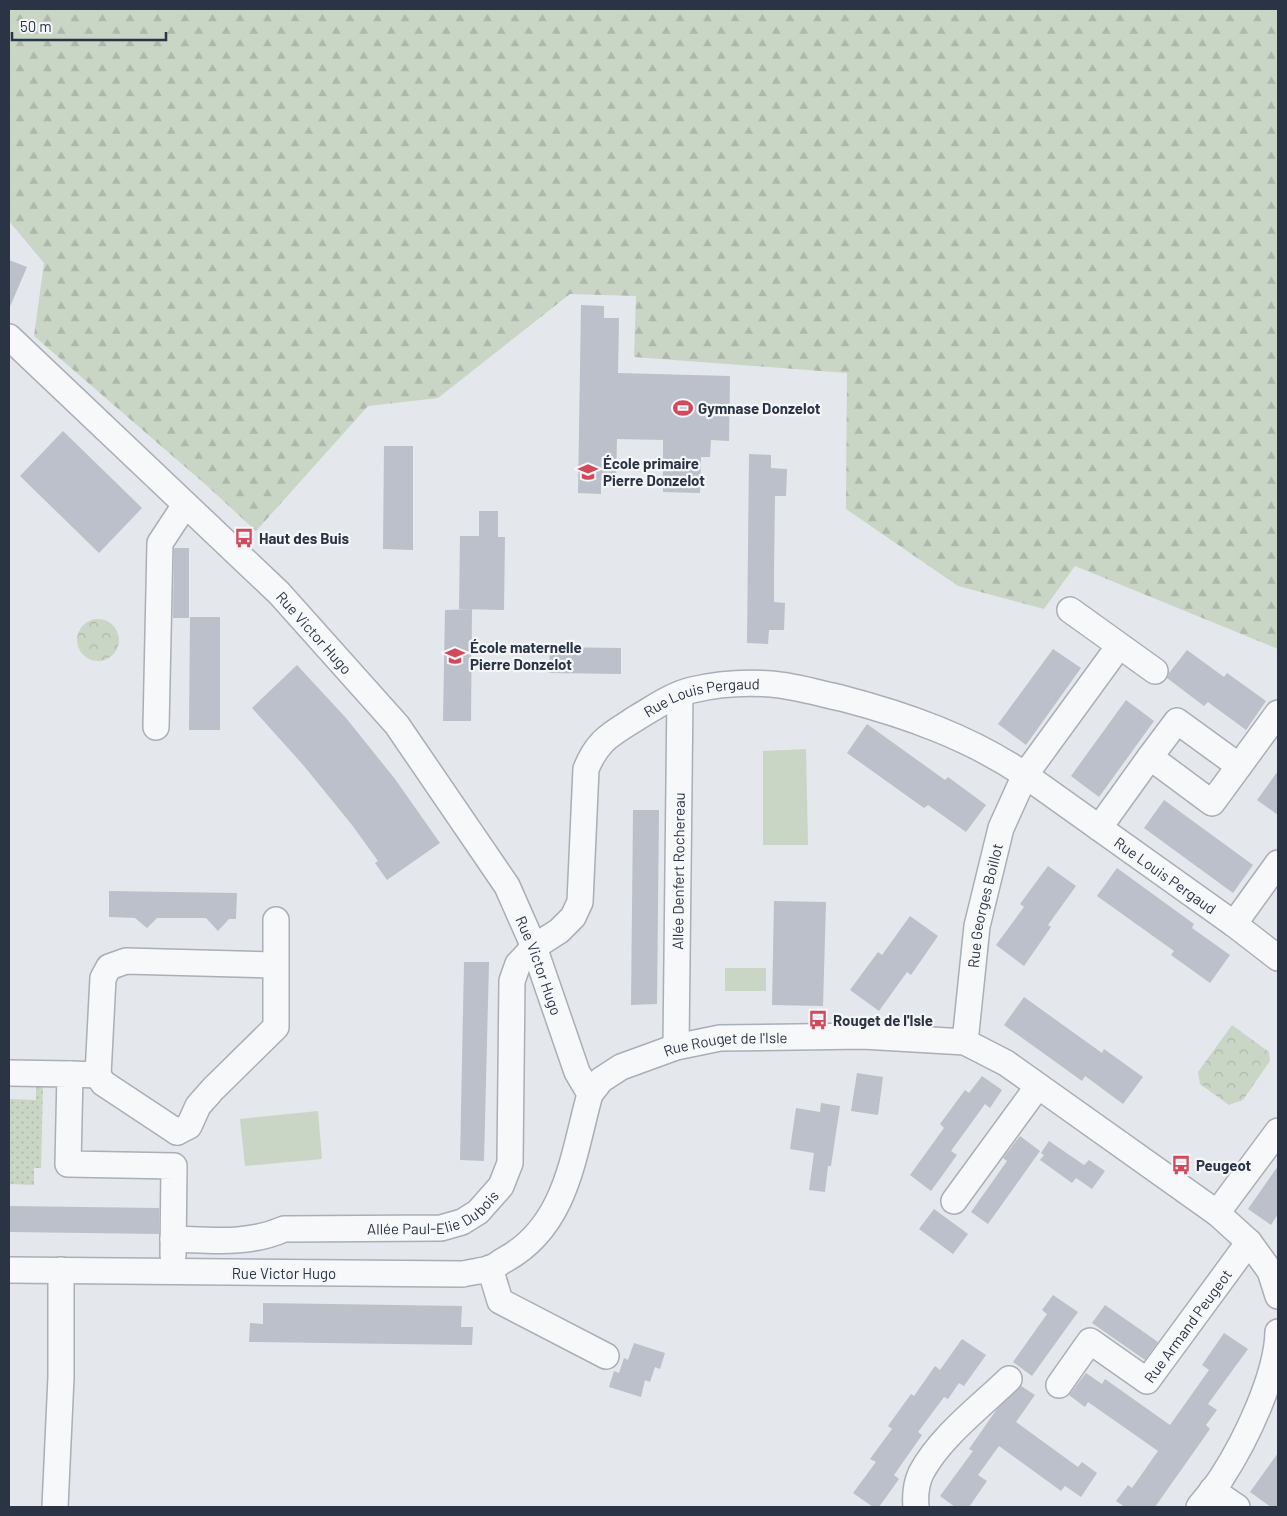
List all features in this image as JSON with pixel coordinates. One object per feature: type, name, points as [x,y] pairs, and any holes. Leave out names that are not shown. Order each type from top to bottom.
[{"type":"street","name":"Rue Victor Hugo","points":[[9,337],[279,593],[397,725],[507,886],[534,947],[577,1072],[590,1094],[580,1128],[574,1161],[560,1197],[546,1222],[520,1251],[490,1268],[462,1274],[9,1270]]},
{"type":"street","points":[[156,727],[160,543],[185,504]]},
{"type":"street","points":[[1070,610],[1155,671]]},
{"type":"street","points":[[1025,775],[1119,646]]},
{"type":"street","name":"Rue Louis Pergaud","points":[[534,947],[559,931],[573,917],[580,902],[586,769],[593,753],[607,738],[657,705],[680,694],[721,685],[770,684],[796,687],[872,706],[920,722],[959,738],[1004,761],[1234,924],[1278,958]]},
{"type":"street","name":"Allée Denfert Rochereau","points":[[676,1047],[680,694]]},
{"type":"street","points":[[1150,758],[1212,803],[1278,713]]},
{"type":"street","name":"Rue Louis Pergaud","points":[[1099,828],[1177,721],[1239,766]]},
{"type":"street","name":"Rue Georges Boillot","points":[[965,1042],[977,926],[1002,828],[1025,775]]},
{"type":"street","name":"Rue Louis Pergaud","points":[[1234,924],[1278,863]]},
{"type":"street","points":[[177,1132],[189,1126],[198,1106],[276,1027],[276,920]]},
{"type":"street","name":"Allée Paul-Elie Dubois","points":[[173,1239],[239,1241],[260,1238],[284,1229],[441,1228],[462,1222],[478,1212],[500,1186],[510,1163],[512,981],[518,964],[534,947]]},
{"type":"street","points":[[177,1132],[103,1083],[98,1075],[103,978],[109,967],[126,962],[275,965]]},
{"type":"street","name":"Rue Rouget de l'Isle","points":[[590,1094],[601,1080],[621,1067],[676,1047],[720,1038],[863,1036],[965,1042]]},
{"type":"street","points":[[965,1042],[1006,1063],[1217,1213],[1249,1242],[1274,1269],[1278,1296]]},
{"type":"street","points":[[9,1073],[98,1075]]},
{"type":"street","points":[[70,1074],[68,1164],[174,1166]]},
{"type":"street","points":[[954,1201],[1038,1086]]},
{"type":"street","points":[[1217,1213],[1278,1131]]},
{"type":"street","points":[[173,1272],[174,1166],[177,1132]]},
{"type":"street","name":"Rue Armand Peugeot","points":[[1059,1385],[1090,1341],[1147,1381],[1249,1242]]},
{"type":"street","points":[[490,1268],[500,1301],[606,1356]]},
{"type":"street","points":[[56,1507],[61,1376],[61,1270]]},
{"type":"street","points":[[1237,1507],[1206,1499],[1222,1477],[1254,1418],[1273,1366],[1278,1332]]},
{"type":"street","points":[[916,1507],[915,1494],[921,1474],[941,1445],[1009,1379]]},
{"type":"green space","points":[[9,9],[1278,9],[1278,649],[1075,566],[1044,609],[958,586],[846,509],[847,373],[634,357],[636,296],[570,294],[438,398],[368,406],[256,531],[205,484],[34,336],[44,263],[9,221]]},
{"type":"green space","points":[[98,619],[113,625],[119,640],[113,655],[98,661],[83,655],[77,640],[83,625]]},
{"type":"green space","points":[[806,749],[808,845],[763,845],[763,751]]},
{"type":"green space","points":[[725,968],[766,968],[766,991],[725,991]]},
{"type":"green space","points":[[1232,1025],[1269,1052],[1270,1061],[1243,1100],[1229,1105],[1200,1084],[1198,1072]]},
{"type":"green space","points":[[36,1084],[43,1084],[41,1168],[34,1168],[34,1185],[9,1184],[9,1099],[36,1100]]},
{"type":"green space","points":[[318,1111],[322,1159],[245,1166],[240,1119]]},
{"type":"building","points":[[9,260],[27,267],[9,309]]},
{"type":"building","points":[[581,305],[604,306],[604,318],[619,318],[618,373],[730,376],[729,441],[711,440],[710,457],[701,457],[700,493],[663,492],[663,440],[617,439],[616,480],[601,480],[601,494],[578,493]]},
{"type":"building","points":[[63,431],[142,508],[99,553],[20,476]]},
{"type":"building","points":[[384,446],[413,446],[413,550],[383,549]]},
{"type":"building","points":[[749,454],[771,455],[771,468],[787,469],[786,496],[775,496],[774,602],[785,603],[784,630],[769,630],[768,644],[747,643]]},
{"type":"building","points":[[479,511],[498,511],[498,537],[505,537],[504,610],[459,609],[460,536],[479,536]]},
{"type":"building","points":[[174,548],[189,548],[189,618],[173,618]]},
{"type":"building","points":[[472,609],[471,721],[443,721],[445,610]]},
{"type":"building","points":[[190,617],[220,617],[220,730],[189,730]]},
{"type":"building","points":[[550,647],[621,648],[621,674],[549,673]]},
{"type":"building","points":[[1053,649],[1081,668],[1026,745],[998,724]]},
{"type":"building","points":[[1187,650],[1224,677],[1227,673],[1266,701],[1246,730],[1208,702],[1204,706],[1167,678]]},
{"type":"building","points":[[297,665],[346,718],[395,779],[440,843],[387,880],[375,863],[378,861],[352,825],[304,766],[252,708]]},
{"type":"building","points":[[1126,700],[1154,721],[1099,797],[1071,776]]},
{"type":"building","points":[[867,724],[945,780],[948,777],[986,805],[966,832],[928,805],[924,808],[847,753]]},
{"type":"building","points":[[1278,771],[1278,815],[1257,800]]},
{"type":"building","points":[[1164,800],[1253,865],[1233,893],[1144,828]]},
{"type":"building","points":[[633,810],[659,810],[657,1004],[631,1005]]},
{"type":"building","points":[[1048,866],[1076,886],[1048,925],[1051,927],[1024,966],[996,945],[1024,907],[1020,904]]},
{"type":"building","points":[[1117,868],[1194,924],[1192,928],[1230,955],[1210,983],[1171,955],[1174,951],[1097,896]]},
{"type":"building","points":[[109,891],[237,893],[236,919],[229,919],[218,931],[206,918],[157,918],[147,928],[135,918],[109,917]]},
{"type":"building","points":[[774,901],[826,902],[823,1006],[772,1005]]},
{"type":"building","points":[[910,916],[938,936],[911,975],[907,972],[879,1011],[850,990],[878,952],[882,955]]},
{"type":"building","points":[[464,962],[489,962],[484,1161],[460,1160]]},
{"type":"building","points":[[1024,997],[1102,1053],[1104,1049],[1143,1077],[1123,1104],[1085,1076],[1082,1081],[1004,1025]]},
{"type":"building","points":[[857,1073],[883,1077],[878,1115],[851,1111]]},
{"type":"building","points":[[982,1076],[1002,1090],[990,1108],[985,1104],[951,1151],[957,1155],[931,1191],[910,1175],[944,1128],[940,1124],[965,1090],[969,1093]]},
{"type":"building","points":[[821,1103],[840,1106],[831,1166],[828,1166],[825,1192],[809,1190],[814,1153],[790,1149],[796,1108],[820,1112]]},
{"type":"building","points":[[1020,1136],[1040,1151],[988,1224],[971,1212],[1007,1161],[1003,1158]]},
{"type":"building","points":[[1049,1141],[1084,1165],[1089,1160],[1105,1171],[1092,1189],[1076,1178],[1072,1183],[1040,1160],[1044,1155],[1041,1153]]},
{"type":"building","points":[[1278,1166],[1278,1214],[1271,1225],[1248,1209]]},
{"type":"building","points":[[9,1206],[159,1208],[159,1234],[9,1232]]},
{"type":"building","points":[[934,1209],[968,1234],[953,1254],[919,1229]]},
{"type":"building","points":[[1053,1295],[1078,1312],[1032,1376],[1013,1362],[1047,1314],[1042,1310]]},
{"type":"building","points":[[263,1303],[462,1306],[461,1327],[473,1327],[472,1345],[249,1342],[250,1323],[263,1324]]},
{"type":"building","points":[[1105,1305],[1158,1342],[1145,1360],[1092,1323]]},
{"type":"building","points":[[1224,1333],[1248,1349],[1208,1404],[1217,1410],[1206,1425],[1210,1429],[1155,1507],[1125,1507],[1116,1501],[1128,1485],[1132,1488],[1158,1451],[1088,1402],[1085,1407],[1069,1395],[1086,1373],[1102,1384],[1105,1379],[1170,1425],[1209,1370],[1202,1365]]},
{"type":"building","points":[[962,1339],[986,1355],[964,1386],[959,1383],[948,1399],[944,1397],[918,1432],[922,1435],[894,1475],[899,1479],[879,1507],[873,1507],[853,1493],[876,1462],[870,1459],[892,1429],[888,1426],[911,1394],[914,1396],[935,1366],[940,1370]]},
{"type":"building","points":[[634,1343],[665,1353],[660,1369],[655,1367],[650,1382],[645,1380],[641,1397],[609,1387],[614,1371],[619,1373],[624,1358],[628,1360]]},
{"type":"building","points":[[1021,1386],[1035,1395],[1016,1422],[1078,1467],[1082,1462],[1097,1473],[1081,1497],[1065,1486],[1061,1491],[999,1446],[978,1475],[987,1481],[969,1507],[955,1507],[940,1496],[973,1451],[969,1449],[997,1409]]},
{"type":"building","points":[[1278,1453],[1278,1507],[1271,1507],[1250,1492]]},
{"type":"place","name":"Gymnase Donzelot","points":[[683,408]]},
{"type":"place","name":"École primaire Pierre Donzelot","points":[[588,472]]},
{"type":"place","name":"Haut des Buis","points":[[244,538]]},
{"type":"place","name":"École maternelle Pierre Donzelot","points":[[455,656]]},
{"type":"place","name":"Rouget de l'Isle","points":[[818,1020]]},
{"type":"place","name":"Peugeot","points":[[1181,1165]]}]
